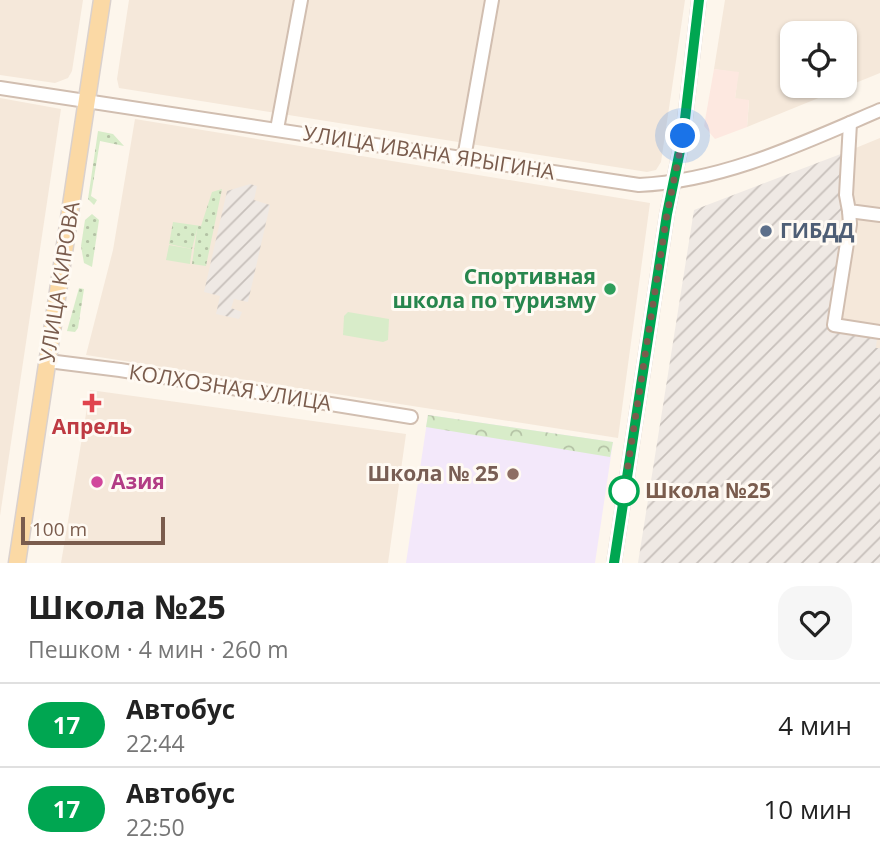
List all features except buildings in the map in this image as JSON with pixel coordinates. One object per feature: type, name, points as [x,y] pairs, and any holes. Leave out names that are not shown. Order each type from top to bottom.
[{"type":"main road","name":"УЛИЦА КИРОВА","points":[[17,563],[102,0]]},
{"type":"street","points":[[277,129],[301,0]]},
{"type":"street","points":[[464,158],[492,0]]},
{"type":"street","points":[[614,563],[673,184],[683,136],[699,0]]},
{"type":"street","name":"УЛИЦА ИВАНА ЯРЫГИНА","points":[[0,88],[639,185],[673,184],[724,172],[880,110]]},
{"type":"street","points":[[850,123],[846,195],[850,224],[834,325],[880,332]]},
{"type":"street","points":[[849,211],[880,215]]},
{"type":"street","name":"КОЛХОЗНАЯ УЛИЦА","points":[[48,362],[120,370],[411,417]]},
{"type":"shaded area","points":[[0,0],[83,0],[72,71],[68,78],[55,83],[0,75]]},
{"type":"shaded area","points":[[129,0],[685,0],[661,162],[656,170],[647,172],[119,88],[117,79]]},
{"type":"shaded area","points":[[725,0],[880,0],[880,73],[857,82],[857,21],[780,21],[780,98],[818,98],[747,127],[749,101],[735,99],[738,73],[714,69]]},
{"type":"shaded area","points":[[714,69],[739,72],[735,98],[749,100],[747,127],[715,139],[704,126]]},
{"type":"shaded area","points":[[0,98],[61,109],[0,516]]},
{"type":"shaded area","points":[[135,119],[650,203],[618,438],[86,355],[113,250]]},
{"type":"shaded area","points":[[880,138],[880,348],[876,348],[876,338],[829,332],[846,225],[840,222],[846,152]]},
{"type":"shaded area","points":[[846,152],[840,222],[846,224],[830,331],[877,338],[876,348],[880,348],[880,563],[638,563],[694,210]]},
{"type":"shaded area","points":[[250,184],[257,186],[254,200],[270,205],[248,302],[234,299],[231,308],[242,312],[239,319],[216,314],[220,296],[204,292],[227,191]]},
{"type":"shaded area","points":[[90,390],[406,434],[388,563],[61,563]]},
{"type":"shaded area","name":"Школа № 25","points":[[428,415],[613,442],[595,563],[406,563]]},
{"type":"green space","points":[[98,131],[113,134],[124,146],[100,141],[91,196],[97,200],[94,205],[88,199]]},
{"type":"green space","points":[[222,189],[206,266],[192,264],[197,229],[192,249],[169,244],[173,222],[201,226],[212,192]]},
{"type":"green space","points":[[92,214],[99,220],[92,267],[84,263],[81,246],[85,220]]},
{"type":"green space","points":[[169,245],[192,249],[190,264],[166,260]]},
{"type":"green space","points":[[79,288],[84,289],[78,328],[75,332],[67,331]]},
{"type":"green space","points":[[348,312],[389,319],[388,340],[383,342],[343,335],[344,316]]},
{"type":"green space","points":[[428,415],[613,442],[610,457],[426,427]]},
{"type":"bus line","name":"17","points":[[614,563],[667,214],[683,136],[699,0]]},
{"type":"place","name":"ГИБДД","points":[[766,231]]},
{"type":"place","name":"Спортивная школа по туризму","points":[[610,289]]},
{"type":"place","name":"Апрель","points":[[92,403]]},
{"type":"place","name":"Школа № 25","points":[[513,474]]},
{"type":"place","name":"Азия","points":[[97,482]]},
{"type":"place","name":"Школа №25","points":[[624,491]]},
{"type":"route","points":[[624,491],[667,214],[683,136]]}]
